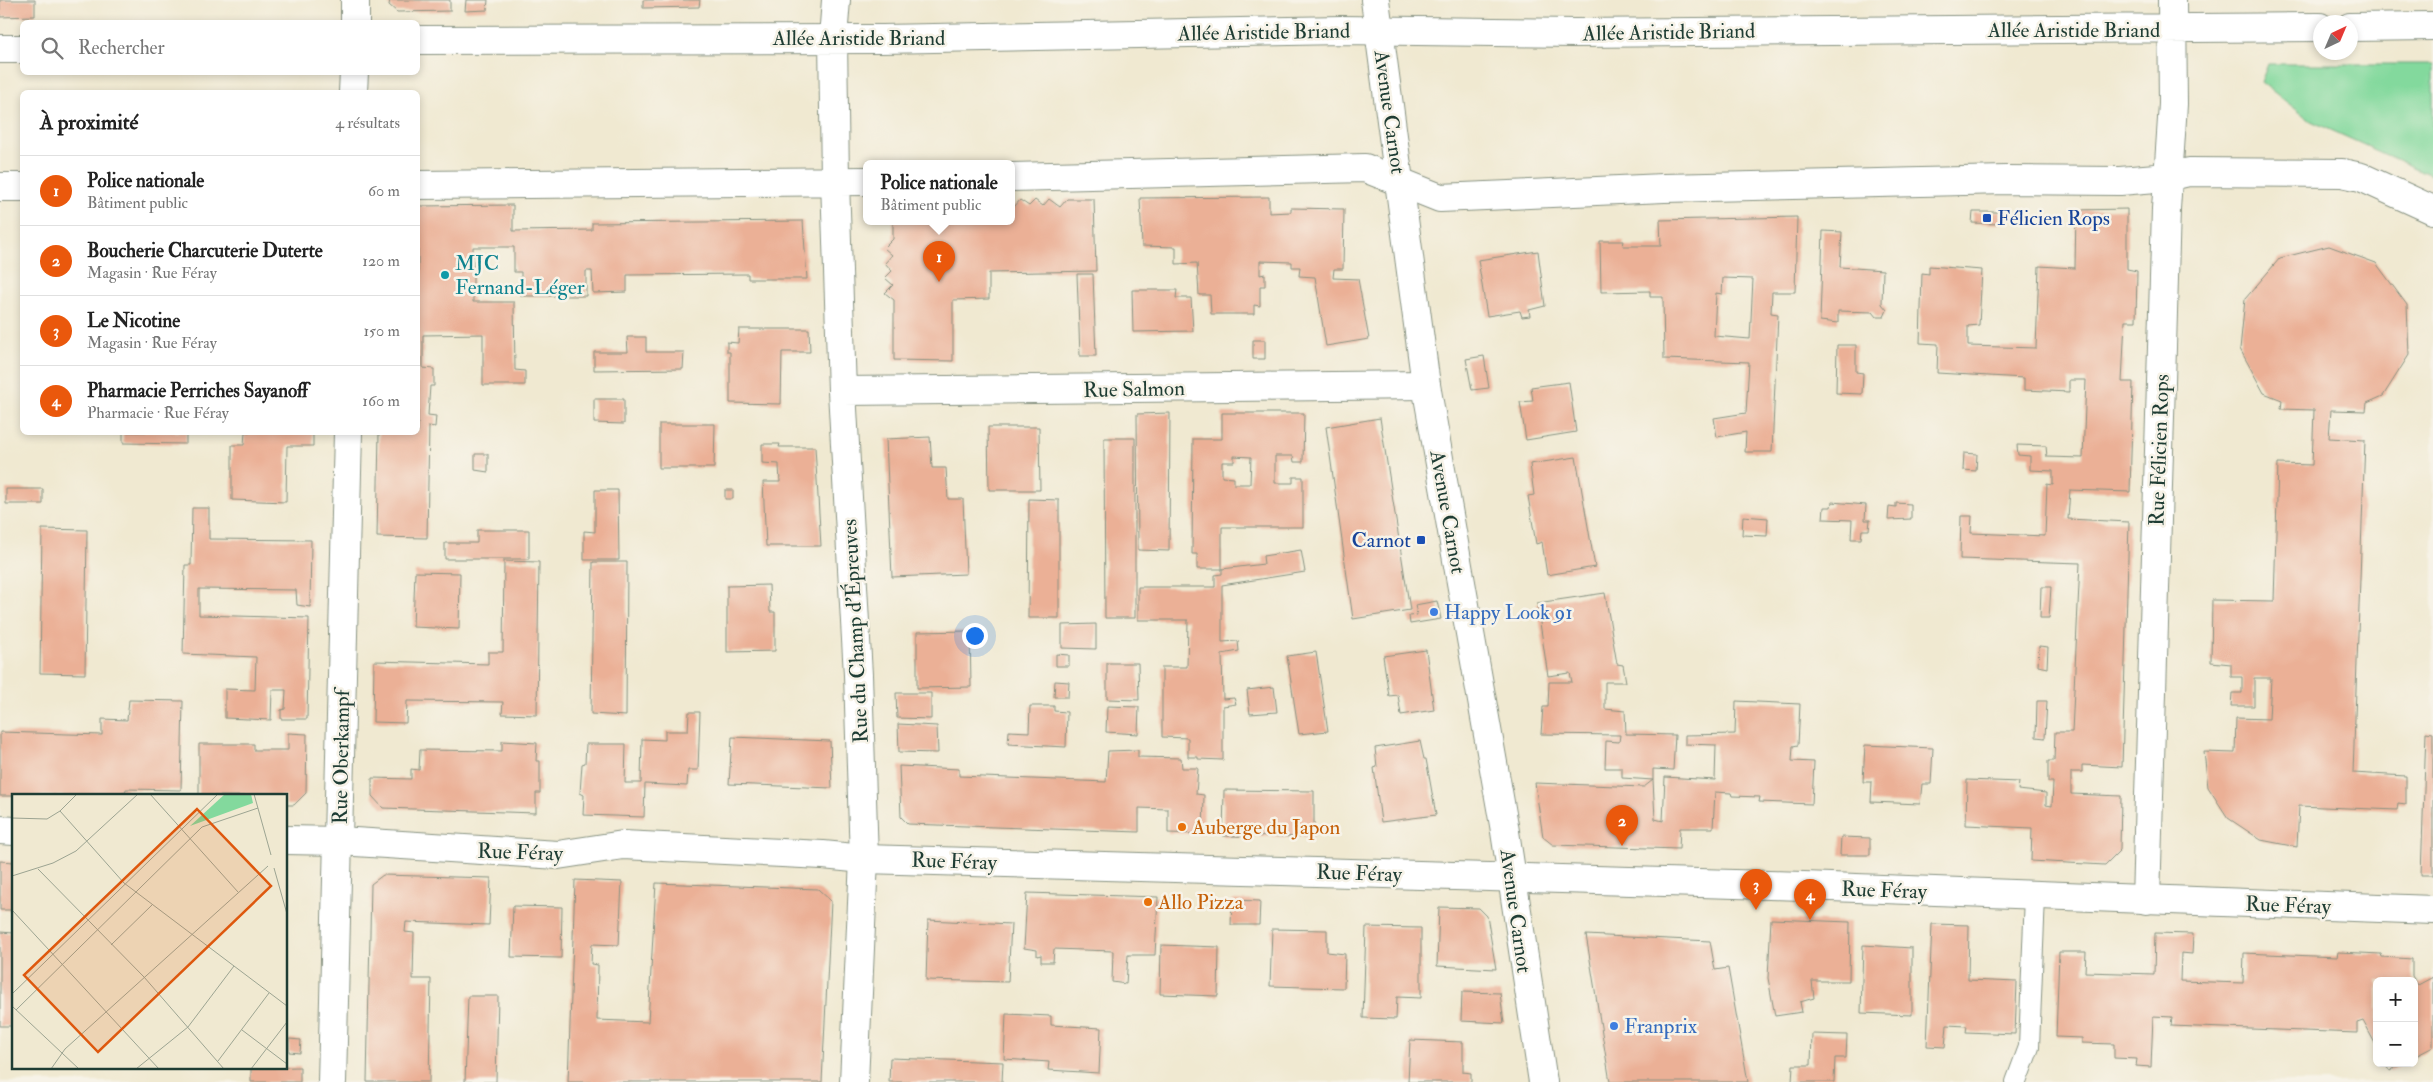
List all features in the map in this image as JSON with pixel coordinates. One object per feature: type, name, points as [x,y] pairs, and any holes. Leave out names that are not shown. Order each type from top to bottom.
[{"type":"street","points":[[355,0],[355,20]]},
{"type":"street","name":"Rue du Champ d'Épreuves","points":[[836,0],[833,38],[835,181],[842,391],[858,676],[864,859],[854,1082]]},
{"type":"street","name":"Avenue Carnot","points":[[1375,0],[1426,385],[1504,825],[1543,1082]]},
{"type":"street","name":"Rue Félicien Rops","points":[[2146,900],[2168,177],[2173,104],[2172,0]]},
{"type":"street","points":[[2358,27],[2433,26]]},
{"type":"street","name":"Allée Aristide Briand","points":[[420,40],[833,38],[1378,30],[1576,33],[2171,30],[2313,27]]},
{"type":"street","points":[[0,49],[20,48]]},
{"type":"street","points":[[353,90],[354,75]]},
{"type":"street","points":[[1015,177],[1365,168],[1440,198],[1664,188],[2006,180],[2120,182],[2168,177],[2189,172],[2342,173],[2361,178],[2433,210]]},
{"type":"street","points":[[420,184],[863,181]]},
{"type":"street","points":[[0,187],[20,187]]},
{"type":"street","name":"Rue Salmon","points":[[842,391],[1426,385]]},
{"type":"street","name":"Rue Oberkampf","points":[[332,1082],[348,435]]},
{"type":"street","name":"Rue Féray","points":[[288,840],[338,841],[558,856],[623,845],[823,855],[864,859],[1804,886],[2433,910]]},
{"type":"lane","points":[[2016,1082],[2029,1047],[2035,896]]},
{"type":"green space","points":[[2268,64],[2433,64],[2433,176],[2311,121],[2261,82]]},
{"type":"building","points":[[0,0],[35,0],[35,16],[0,17]]},
{"type":"building","points":[[390,0],[450,0],[450,11],[397,12],[389,5]]},
{"type":"building","points":[[466,0],[488,0],[487,10],[465,11]]},
{"type":"building","points":[[643,0],[700,0],[699,7],[643,8]]},
{"type":"building","points":[[1269,197],[1269,213],[1291,212],[1291,208],[1344,209],[1343,269],[1334,269],[1333,278],[1358,279],[1369,339],[1326,346],[1315,277],[1299,276],[1300,267],[1292,267],[1292,262],[1260,261],[1260,275],[1265,274],[1265,286],[1260,286],[1260,306],[1254,305],[1254,314],[1211,314],[1210,295],[1199,295],[1197,263],[1176,264],[1176,247],[1142,246],[1140,198]]},
{"type":"building","points":[[1049,199],[1060,207],[1067,199],[1094,199],[1096,271],[989,273],[989,299],[953,300],[953,361],[894,360],[894,300],[885,293],[893,285],[885,278],[892,271],[885,263],[892,255],[884,248],[893,239],[893,225],[1015,225],[1015,206],[1020,200],[1029,206],[1035,200],[1043,206]]},
{"type":"building","points":[[513,205],[513,231],[592,230],[592,223],[803,221],[807,279],[748,279],[748,274],[627,275],[627,292],[593,293],[592,271],[586,271],[586,296],[521,296],[521,272],[514,272],[514,247],[473,247],[473,302],[514,302],[515,370],[525,371],[525,385],[483,385],[483,334],[423,335],[423,368],[434,369],[434,386],[430,386],[428,415],[436,416],[435,427],[429,426],[427,538],[377,537],[379,435],[420,435],[420,206]]},
{"type":"building","points":[[2127,209],[2127,269],[2137,271],[2136,321],[2125,321],[2122,382],[2133,382],[2130,492],[2070,490],[2068,519],[2129,522],[2122,767],[2082,765],[2082,772],[2071,772],[2071,794],[2121,796],[2120,850],[2105,865],[2031,861],[2032,828],[1966,825],[1967,780],[2019,782],[2018,790],[2046,793],[2046,805],[2052,806],[2053,782],[2048,782],[2048,761],[2054,761],[2055,732],[2072,732],[2080,563],[1960,559],[1961,516],[1972,516],[1971,533],[2045,536],[2047,484],[2053,485],[2053,471],[2030,470],[2030,456],[2018,455],[2017,445],[2046,446],[2047,457],[2083,458],[2086,380],[2069,380],[2069,392],[2024,390],[2024,378],[1937,373],[1938,344],[1920,343],[1922,273],[1929,274],[1929,266],[1982,270],[1979,325],[1968,326],[1968,346],[2036,348],[2039,266],[2075,268],[2076,210]]},
{"type":"building","points":[[1973,212],[2000,212],[2000,224],[1972,223]]},
{"type":"building","points":[[1797,217],[1795,292],[1772,292],[1771,313],[1778,314],[1772,452],[1745,452],[1746,432],[1717,437],[1714,418],[1746,413],[1749,362],[1664,359],[1663,297],[1650,297],[1650,291],[1601,292],[1600,241],[1624,241],[1623,246],[1661,246],[1660,220]],"holes":[[[1723,278],[1753,279],[1750,339],[1714,336],[1716,293],[1722,294]]]},
{"type":"building","points":[[1823,231],[1842,232],[1840,267],[1883,270],[1882,304],[1887,310],[1884,317],[1877,317],[1873,312],[1838,311],[1838,323],[1820,321]]},
{"type":"building","points":[[2329,246],[2376,263],[2407,305],[2409,355],[2383,396],[2367,403],[2366,411],[2331,410],[2329,438],[2365,440],[2353,773],[2406,776],[2406,804],[2398,803],[2397,810],[2299,806],[2297,847],[2261,840],[2228,818],[2208,787],[2204,752],[2235,753],[2236,718],[2269,719],[2271,678],[2254,678],[2254,706],[2231,706],[2232,693],[2242,693],[2242,677],[2231,677],[2231,664],[2211,662],[2212,600],[2274,601],[2278,464],[2312,465],[2314,410],[2281,409],[2282,400],[2264,393],[2240,349],[2245,299],[2280,258]]},
{"type":"building","points":[[1538,251],[1545,306],[1529,310],[1530,316],[1522,317],[1520,311],[1487,316],[1478,260]]},
{"type":"building","points":[[1077,274],[1093,274],[1096,356],[1080,356]]},
{"type":"building","points":[[1132,290],[1177,290],[1176,298],[1191,298],[1193,331],[1133,332]]},
{"type":"building","points":[[739,329],[809,329],[810,352],[782,352],[781,404],[730,403],[730,352],[727,352],[727,342],[738,343]]},
{"type":"building","points":[[627,337],[646,337],[646,352],[684,352],[683,369],[594,370],[594,352],[628,352]]},
{"type":"building","points":[[1253,340],[1265,340],[1265,359],[1253,359]]},
{"type":"building","points":[[1837,345],[1856,345],[1856,372],[1863,373],[1862,394],[1836,393]]},
{"type":"building","points":[[1484,356],[1489,388],[1472,390],[1466,359]]},
{"type":"building","points":[[1569,382],[1576,432],[1526,440],[1520,402],[1533,401],[1531,387]]},
{"type":"building","points":[[594,399],[624,399],[624,424],[594,423]]},
{"type":"building","points":[[1170,413],[1169,551],[1138,550],[1137,414]]},
{"type":"building","points":[[1222,413],[1304,413],[1303,462],[1294,462],[1293,456],[1275,456],[1275,483],[1293,483],[1293,477],[1303,477],[1303,527],[1222,527],[1222,569],[1197,569],[1197,554],[1192,554],[1193,439],[1222,439]],"holes":[[[1234,456],[1251,457],[1250,484],[1234,484],[1234,478],[1222,477],[1222,462],[1234,462]]]},
{"type":"building","points":[[1380,418],[1410,610],[1353,619],[1326,427]]},
{"type":"building","points":[[659,424],[715,424],[714,468],[659,468]]},
{"type":"building","points":[[988,427],[1039,427],[1040,490],[989,490]]},
{"type":"building","points":[[123,435],[186,435],[186,444],[123,443]]},
{"type":"building","points":[[245,435],[313,435],[313,446],[287,446],[286,502],[232,500],[232,445],[244,445]]},
{"type":"building","points":[[930,437],[932,468],[946,468],[948,499],[963,499],[966,574],[892,577],[886,439]]},
{"type":"building","points":[[1104,438],[1135,438],[1135,618],[1105,618]]},
{"type":"building","points":[[762,444],[780,444],[779,447],[815,447],[821,546],[766,546],[763,482],[780,482],[779,464],[762,463]]},
{"type":"building","points":[[1964,453],[1977,454],[1976,471],[1963,470]]},
{"type":"building","points":[[475,454],[488,454],[488,472],[475,470]]},
{"type":"building","points":[[1576,457],[1595,567],[1547,575],[1542,542],[1536,544],[1528,496],[1534,495],[1530,464]]},
{"type":"building","points":[[6,489],[43,489],[43,504],[6,504]]},
{"type":"building","points":[[595,490],[618,490],[619,560],[584,560],[584,531],[595,532]]},
{"type":"building","points":[[725,490],[733,490],[733,499],[725,499]]},
{"type":"building","points":[[1029,499],[1059,500],[1059,618],[1028,618]]},
{"type":"building","points":[[1832,502],[1866,505],[1865,520],[1870,520],[1869,530],[1862,530],[1861,539],[1851,539],[1852,520],[1823,519],[1824,507],[1831,507]]},
{"type":"building","points":[[1896,503],[1911,504],[1911,519],[1888,520],[1889,506],[1896,507]]},
{"type":"building","points":[[192,508],[209,508],[209,539],[311,540],[310,607],[297,605],[296,590],[199,589],[199,615],[309,618],[307,719],[281,719],[281,710],[285,709],[286,690],[272,690],[271,720],[225,718],[225,689],[255,690],[256,657],[183,654],[185,565],[191,565]]},
{"type":"building","points":[[1743,516],[1768,518],[1767,536],[1742,535]]},
{"type":"building","points":[[42,529],[87,530],[85,674],[40,673]]},
{"type":"building","points":[[477,530],[529,530],[529,559],[445,559],[445,543],[477,543]]},
{"type":"building","points":[[1301,550],[1305,572],[1222,585],[1222,642],[1238,641],[1239,651],[1222,654],[1223,699],[1234,698],[1236,704],[1223,706],[1223,760],[1198,759],[1198,757],[1188,757],[1188,738],[1162,737],[1162,667],[1187,667],[1188,620],[1138,620],[1138,587],[1215,587],[1215,575],[1222,574],[1222,569],[1264,564],[1263,556]]},
{"type":"building","points":[[504,561],[539,562],[537,715],[502,714],[503,702],[407,701],[406,723],[373,722],[374,661],[488,664],[488,652],[503,652]]},
{"type":"building","points":[[593,562],[627,562],[626,716],[591,714]]},
{"type":"building","points":[[415,572],[460,573],[459,629],[413,627]]},
{"type":"building","points":[[769,585],[770,612],[775,612],[775,651],[727,652],[727,586]]},
{"type":"building","points":[[2041,587],[2051,587],[2049,618],[2040,618]]},
{"type":"building","points":[[1605,593],[1617,664],[1623,665],[1626,682],[1605,682],[1605,709],[1625,711],[1626,734],[1675,735],[1673,770],[1653,769],[1653,780],[1622,778],[1622,768],[1605,768],[1606,741],[1619,742],[1620,735],[1541,734],[1543,707],[1548,707],[1549,682],[1572,682],[1570,673],[1548,676],[1537,603]]},
{"type":"building","points":[[1437,601],[1441,619],[1410,624],[1409,616],[1417,615],[1415,605]]},
{"type":"building","points":[[1096,624],[1096,649],[1062,648],[1062,625]]},
{"type":"building","points":[[970,631],[971,687],[917,688],[917,632]]},
{"type":"building","points":[[2039,646],[2048,647],[2047,668],[2038,666]]},
{"type":"building","points":[[1426,650],[1434,710],[1401,715],[1398,695],[1389,696],[1383,656]]},
{"type":"building","points":[[1316,652],[1328,731],[1299,734],[1287,656]]},
{"type":"building","points":[[1056,654],[1069,655],[1069,666],[1056,666]]},
{"type":"building","points":[[1107,663],[1138,663],[1139,700],[1107,699]]},
{"type":"building","points":[[1055,681],[1069,682],[1068,697],[1054,697]]},
{"type":"building","points":[[1274,687],[1277,712],[1250,714],[1247,690]]},
{"type":"building","points":[[896,693],[931,693],[931,719],[897,718]]},
{"type":"building","points":[[129,700],[183,701],[181,790],[126,789],[125,793],[12,794],[12,796],[0,796],[0,732],[102,735],[102,719],[127,720]]},
{"type":"building","points":[[1736,701],[1800,704],[1798,745],[1793,746],[1792,761],[1814,762],[1812,804],[1759,802],[1760,797],[1732,796],[1731,793],[1715,792],[1713,828],[1680,828],[1679,849],[1553,845],[1543,837],[1535,783],[1644,787],[1653,780],[1655,819],[1663,821],[1665,777],[1715,780],[1716,745],[1685,744],[1685,735],[1735,734]]},
{"type":"building","points":[[2037,701],[2047,701],[2045,738],[2036,737]]},
{"type":"building","points":[[1030,706],[1054,706],[1054,711],[1067,712],[1066,747],[1008,744],[1009,731],[1029,732]]},
{"type":"building","points":[[1107,706],[1139,707],[1138,734],[1106,732]]},
{"type":"building","points":[[689,712],[700,712],[698,770],[688,770],[687,786],[645,784],[644,817],[583,815],[584,795],[580,793],[582,764],[585,763],[586,744],[626,744],[625,783],[641,783],[642,739],[665,740],[665,731],[688,731]]},
{"type":"building","points":[[898,724],[937,726],[938,753],[899,752]]},
{"type":"building","points":[[2426,732],[2433,733],[2433,875],[2421,875]]},
{"type":"building","points":[[288,733],[307,734],[306,793],[294,805],[288,805],[288,794],[199,794],[199,744],[254,744],[254,750],[288,750]]},
{"type":"building","points":[[732,737],[830,741],[832,788],[729,784]]},
{"type":"building","points":[[502,741],[537,743],[536,761],[540,761],[540,793],[536,793],[536,813],[383,808],[372,796],[372,778],[411,779],[411,769],[419,770],[420,750],[502,751]]},
{"type":"building","points":[[1420,741],[1424,759],[1426,759],[1436,815],[1381,822],[1374,768],[1377,767],[1375,748]]},
{"type":"building","points":[[1865,745],[1933,748],[1931,784],[1922,784],[1920,804],[1871,802],[1872,782],[1863,782]]},
{"type":"building","points":[[1138,750],[1138,757],[1181,758],[1182,768],[1198,768],[1196,794],[1204,795],[1203,834],[1168,833],[1168,809],[1139,808],[1139,832],[908,824],[901,817],[899,766],[959,769],[959,776],[1106,782],[1108,751]]},
{"type":"building","points":[[1224,790],[1314,791],[1314,837],[1223,836]]},
{"type":"building","points":[[1841,837],[1870,838],[1870,855],[1840,855]]},
{"type":"building","points":[[0,861],[12,862],[12,910],[0,910]]},
{"type":"building","points":[[383,875],[491,878],[489,925],[406,922],[405,932],[414,933],[413,979],[431,979],[429,1082],[367,1082],[371,884]]},
{"type":"building","points":[[575,880],[622,882],[619,945],[592,944],[591,964],[598,965],[597,1020],[648,1022],[656,883],[818,889],[831,901],[822,1082],[568,1082]]},
{"type":"building","points":[[1027,893],[1158,897],[1155,955],[1128,955],[1126,984],[1112,982],[1113,951],[1054,949],[1053,962],[1041,962],[1041,955],[1037,956],[1037,950],[1024,948]]},
{"type":"building","points":[[1232,900],[1260,901],[1259,925],[1231,925]]},
{"type":"building","points":[[513,906],[562,907],[561,958],[511,957]]},
{"type":"building","points":[[1439,907],[1479,908],[1487,916],[1496,969],[1437,966]]},
{"type":"building","points":[[1771,919],[1850,922],[1849,981],[1812,981],[1814,998],[1800,1002],[1802,1012],[1775,1016],[1768,978]]},
{"type":"building","points":[[928,920],[1011,924],[1008,982],[926,980]]},
{"type":"building","points":[[1932,924],[1969,925],[1968,980],[2017,982],[2015,1034],[1966,1032],[1967,1026],[1947,1025],[1945,1047],[1927,1046]]},
{"type":"building","points":[[1366,927],[1421,928],[1421,998],[1397,997],[1396,1019],[1363,1018]]},
{"type":"building","points":[[1272,929],[1327,930],[1327,952],[1345,954],[1344,988],[1270,986]]},
{"type":"building","points":[[0,932],[12,933],[12,1026],[0,1026]]},
{"type":"building","points":[[2155,933],[2193,934],[2192,954],[2181,953],[2180,981],[2243,983],[2244,953],[2337,957],[2338,952],[2381,954],[2382,957],[2412,959],[2413,977],[2373,977],[2373,1040],[2363,1021],[2357,1023],[2357,1033],[2171,1026],[2172,1017],[2153,1016],[2151,1067],[2136,1066],[2137,1059],[2114,1058],[2114,1044],[2082,1043],[2082,1038],[2056,1037],[2059,952],[2086,952],[2085,972],[2154,974]]},
{"type":"building","points":[[1586,935],[1710,941],[1715,970],[1728,968],[1748,1082],[1610,1082]]},
{"type":"building","points":[[1161,945],[1219,947],[1218,996],[1160,994]]},
{"type":"building","points":[[1863,945],[1912,948],[1912,1015],[1861,1013]]},
{"type":"building","points":[[2433,977],[2433,1047],[2418,1055],[2418,985]]},
{"type":"building","points":[[1462,992],[1500,993],[1504,1023],[1461,1021]]},
{"type":"building","points":[[468,996],[498,996],[496,1082],[465,1082]]},
{"type":"building","points":[[1006,1014],[1051,1016],[1051,1025],[1101,1028],[1099,1073],[1048,1070],[1049,1062],[1004,1059]]},
{"type":"building","points":[[1812,1034],[1847,1035],[1846,1058],[1835,1058],[1834,1082],[1792,1082],[1793,1065],[1811,1065]]},
{"type":"building","points":[[289,1039],[301,1040],[300,1053],[289,1052]]},
{"type":"building","points":[[1410,1040],[1463,1042],[1463,1072],[1471,1073],[1471,1082],[1408,1082]]},
{"type":"building","points":[[890,1058],[1003,1062],[1002,1082],[889,1082]]},
{"type":"building","points":[[288,1067],[300,1067],[300,1082],[251,1082],[251,1070],[288,1070]]},
{"type":"building","points":[[2388,1067],[2396,1067],[2390,1071]]},
{"type":"place","name":"Félicien Rops","points":[[1987,218]]},
{"type":"place","name":"MJC Fernand-Léger","points":[[445,275]]},
{"type":"place","name":"Police nationale","points":[[939,282]]},
{"type":"place","name":"Carnot","points":[[1421,540]]},
{"type":"place","name":"Happy Look 91","points":[[1434,612]]},
{"type":"place","name":"Auberge du Japon","points":[[1182,827]]},
{"type":"place","name":"Boucherie Charcuterie Duterte","points":[[1622,846]]},
{"type":"place","name":"Allo Pizza","points":[[1148,902]]},
{"type":"place","name":"Le Nicotine","points":[[1756,910]]},
{"type":"place","name":"Pharmacie Perriches Sayanoff","points":[[1810,920]]},
{"type":"place","name":"Franprix","points":[[1614,1026]]}]
